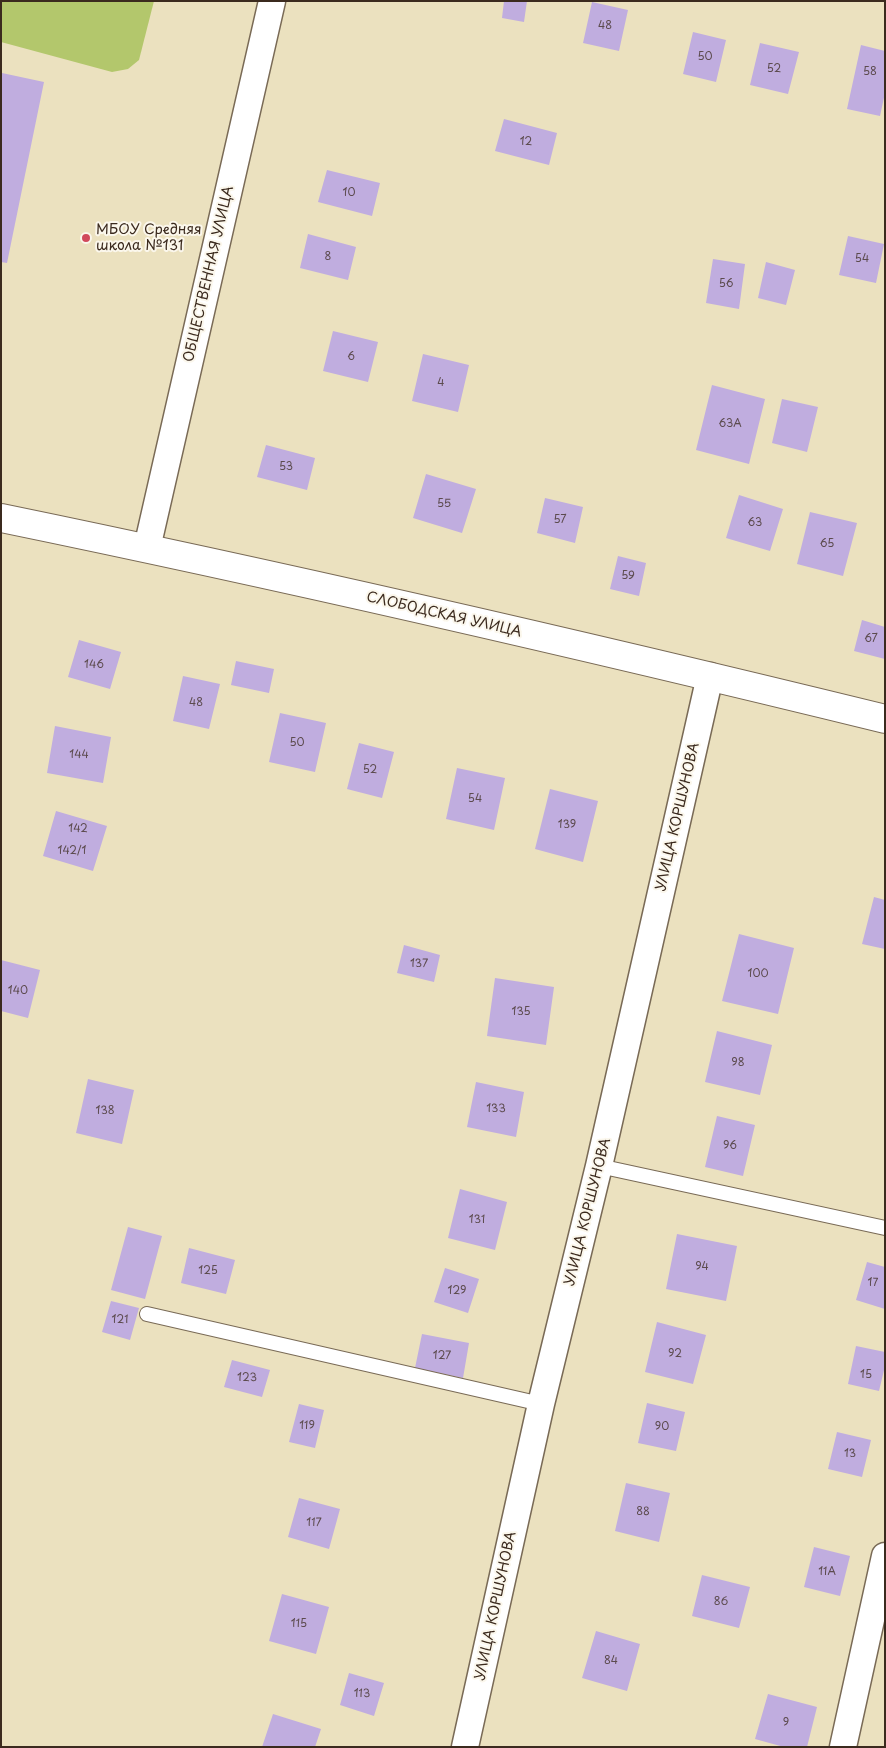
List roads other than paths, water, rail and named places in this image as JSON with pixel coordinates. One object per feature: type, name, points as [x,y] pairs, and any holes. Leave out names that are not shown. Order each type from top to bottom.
[{"type":"street","name":"ОБЩЕСТВЕННАЯ УЛИЦА","points":[[146,548],[272,1]]},
{"type":"street","name":"СЛОБОДСКАЯ УЛИЦА","points":[[1,518],[146,548],[710,676],[885,719]]},
{"type":"street","name":"УЛИЦА КОРШУНОВА","points":[[465,1747],[541,1404],[599,1166],[710,676]]},
{"type":"street","points":[[843,1747],[885,1556]]},
{"type":"lane","points":[[599,1166],[885,1228]]},
{"type":"lane","points":[[147,1314],[541,1404]]},
{"type":"place","name":"МБОУ Средняя школа №131","points":[[86,238]]}]
